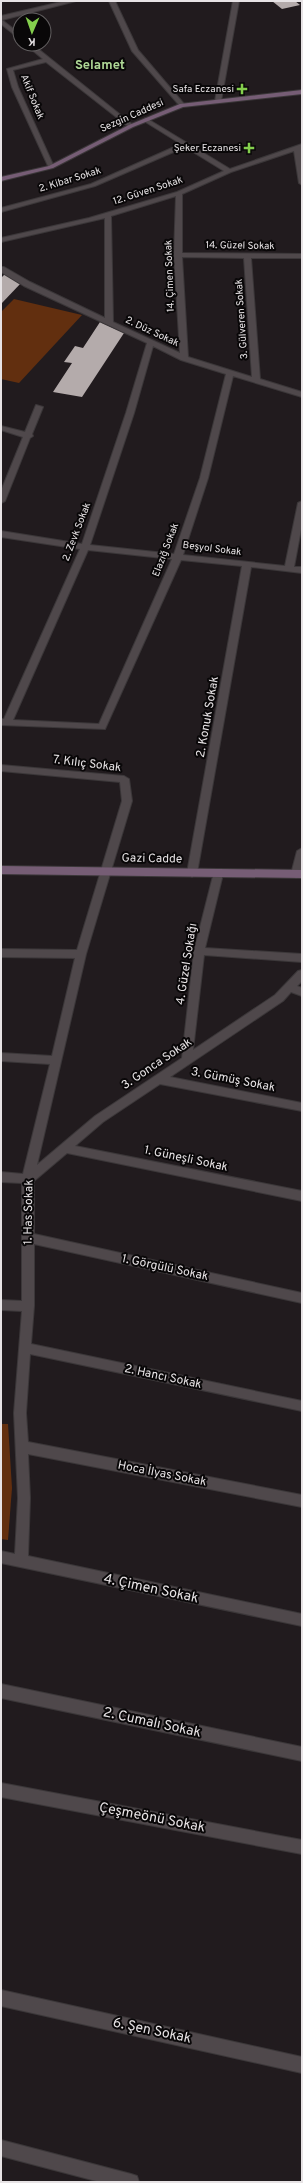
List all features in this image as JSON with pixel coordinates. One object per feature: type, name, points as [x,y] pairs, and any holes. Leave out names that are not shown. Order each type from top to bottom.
[{"type":"main road","name":"Sezgin Caddesi","points":[[1,179],[51,167],[131,126],[182,105],[302,92]]},
{"type":"main road","name":"Gazi Cadde","points":[[1,870],[299,874]]},
{"type":"street","points":[[1,18],[73,1]]},
{"type":"street","points":[[112,1],[135,51],[182,105]]},
{"type":"street","points":[[218,101],[236,1]]},
{"type":"street","points":[[1,21],[12,30]]},
{"type":"street","points":[[37,52],[131,126]]},
{"type":"street","name":"Akif Sokak","points":[[46,60],[10,69],[15,87],[51,167]]},
{"type":"street","points":[[146,120],[229,171]]},
{"type":"street","name":"2. Kibar Sokak","points":[[1,210],[94,185],[187,144]]},
{"type":"street","points":[[299,146],[302,183]]},
{"type":"street","name":"12. Güven Sokak","points":[[1,240],[108,214],[179,193],[229,171],[299,146]]},
{"type":"street","name":"14. Çimen Sokak","points":[[179,193],[178,255],[184,358]]},
{"type":"street","points":[[108,214],[109,323]]},
{"type":"street","name":"14. Güzel Sokak","points":[[178,255],[302,256]]},
{"type":"street","name":"3. Gülveren Sokak","points":[[247,256],[256,381]]},
{"type":"street","name":"2. Düz Sokak","points":[[1,269],[27,284],[150,344],[184,358],[302,395]]},
{"type":"street","name":"2. Zevk Sokak","points":[[4,722],[85,547],[130,413],[150,344]]},
{"type":"street","name":"Elazığ Sokak","points":[[4,722],[102,727],[178,556],[204,478],[230,373]]},
{"type":"street","points":[[1,501],[29,436],[39,407]]},
{"type":"street","points":[[1,428],[29,436]]},
{"type":"street","points":[[289,569],[302,503]]},
{"type":"street","name":"Beşyol Sokak","points":[[1,534],[85,547],[302,570]]},
{"type":"street","name":"2. Konuk Sokak","points":[[192,873],[247,564]]},
{"type":"street","name":"7. Kılıç Sokak","points":[[1,768],[124,779],[127,801],[105,871]]},
{"type":"street","points":[[299,874],[302,851]]},
{"type":"street","name":"1. Has Sokak","points":[[21,1562],[24,1498],[20,1413],[28,1306],[28,1179],[81,954],[105,871]]},
{"type":"street","name":"4. Güzel Sokağı","points":[[187,1060],[199,951],[218,874]]},
{"type":"street","points":[[199,951],[302,958]]},
{"type":"street","points":[[1,953],[81,954]]},
{"type":"street","name":"3. Gonca Sokak","points":[[28,1179],[98,1119],[279,998],[302,974]]},
{"type":"street","points":[[290,987],[302,992]]},
{"type":"street","points":[[1,1058],[55,1060]]},
{"type":"street","name":"3. Gümüş Sokak","points":[[158,1079],[302,1107]]},
{"type":"street","name":"1. Güneşli Sokak","points":[[65,1148],[302,1196]]},
{"type":"street","points":[[1,1177],[28,1179]]},
{"type":"street","name":"1. Görgülü Sokak","points":[[28,1238],[302,1298]]},
{"type":"street","points":[[1,1305],[28,1306]]},
{"type":"street","name":"2. Hancı Sokak","points":[[25,1348],[302,1406]]},
{"type":"street","name":"Hoca İlyas Sokak","points":[[22,1447],[302,1501]]},
{"type":"street","name":"4. Çimen Sokak","points":[[1,1557],[302,1620]]},
{"type":"street","name":"2. Cumalı Sokak","points":[[1,1691],[302,1754]]},
{"type":"street","name":"Çeşmeönü Sokak","points":[[1,1790],[302,1847]]},
{"type":"street","name":"6. Şen Sokak","points":[[1,1998],[302,2065]]},
{"type":"street","points":[[1,2148],[130,2182]]},
{"type":"shaded area","points":[[14,299],[82,315],[19,383],[1,379],[1,312]]},
{"type":"shaded area","points":[[1,1424],[8,1424],[12,1488],[8,1540],[1,1539]]},
{"type":"building","points":[[272,1],[295,1],[300,5],[282,9]]},
{"type":"building","points":[[5,274],[22,282],[1,304],[1,278]]},
{"type":"building","points":[[100,322],[124,333],[82,397],[53,392],[72,363],[64,362],[75,346],[83,348]]},
{"type":"place","name":"Safa Eczanesi","points":[[242,89]]},
{"type":"place","name":"Şeker Eczanesi","points":[[249,148]]},
{"type":"district","name":"Selamet","points":[[100,66]]}]
